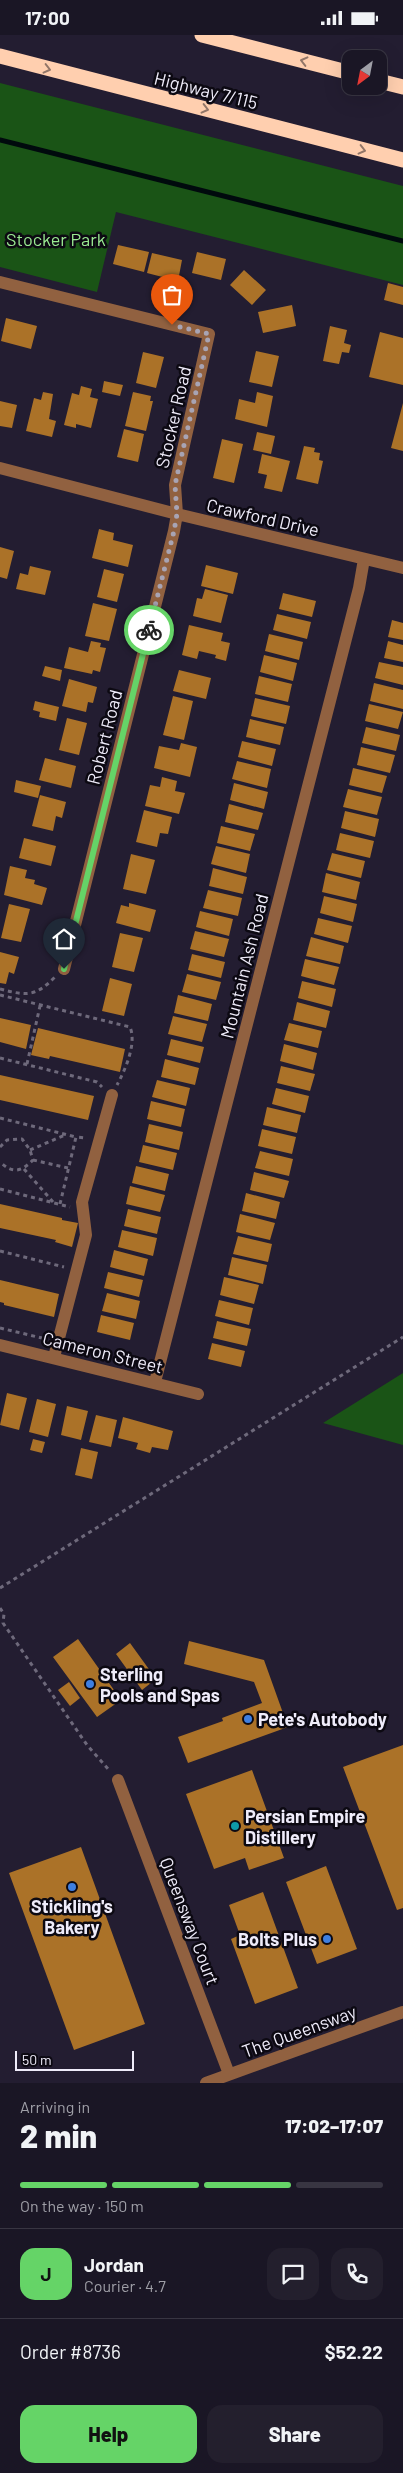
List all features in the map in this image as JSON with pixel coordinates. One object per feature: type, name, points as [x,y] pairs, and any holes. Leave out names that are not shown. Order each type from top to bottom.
[{"type":"highway","points":[[202,35],[342,71]]},
{"type":"highway","name":"Highway 7/115","points":[[0,56],[403,160]]},
{"type":"highway","points":[[388,83],[403,87]]},
{"type":"street","name":"Stocker Road","points":[[0,282],[209,334],[175,485],[177,514]]},
{"type":"street","name":"Crawford Drive","points":[[0,468],[177,514],[403,568]]},
{"type":"street","name":"Robert Road","points":[[64,969],[177,514]]},
{"type":"street","name":"Mountain Ash Road","points":[[155,1382],[352,617],[364,559]]},
{"type":"street","points":[[54,1357],[86,1235],[82,1202],[105,1094]]},
{"type":"street","name":"Cameron Street","points":[[0,1345],[198,1393]]},
{"type":"street","name":"Queensway Court","points":[[118,1780],[229,2074]]},
{"type":"street","name":"The Queensway","points":[[212,2082],[229,2074],[403,2012]]},
{"type":"path","points":[[0,989],[20,994],[41,991],[64,969]]},
{"type":"path","points":[[0,995],[130,1027],[134,1035],[124,1072],[105,1094]]},
{"type":"path","points":[[27,1064],[40,1006]]},
{"type":"path","points":[[0,1058],[97,1082],[101,1085],[105,1094]]},
{"type":"path","points":[[101,1085],[105,1094]]},
{"type":"path","points":[[0,1118],[85,1139],[90,1135]]},
{"type":"path","points":[[30,1150],[66,1135]]},
{"type":"path","points":[[60,1204],[76,1137]]},
{"type":"path","points":[[1,1145],[7,1139],[22,1139],[30,1150],[33,1160]]},
{"type":"path","points":[[33,1160],[68,1168]]},
{"type":"path","points":[[0,1162],[8,1169],[16,1172],[24,1169],[33,1160]]},
{"type":"path","points":[[24,1169],[53,1202]]},
{"type":"path","points":[[0,1189],[76,1209]]},
{"type":"path","points":[[0,1251],[70,1268]]},
{"type":"path","points":[[0,1328],[58,1342]]},
{"type":"path","points":[[0,1588],[403,1337]]},
{"type":"path","points":[[0,1608],[4,1614],[3,1623],[8,1631],[87,1745],[118,1780]]},
{"type":"green space","name":"Stocker Park","points":[[0,83],[403,186],[403,285],[116,212],[97,292],[0,267]]},
{"type":"green space","points":[[403,1373],[403,1445],[323,1423]]},
{"type":"building","points":[[118,245],[149,252],[144,272],[113,264]]},
{"type":"building","points":[[197,252],[226,259],[221,280],[192,273]]},
{"type":"building","points":[[152,253],[182,260],[178,281],[147,273]]},
{"type":"building","points":[[244,270],[266,290],[252,305],[230,285]]},
{"type":"building","points":[[388,283],[403,287],[403,305],[384,300]]},
{"type":"building","points":[[292,305],[296,326],[263,333],[258,312]]},
{"type":"building","points":[[6,318],[37,326],[31,349],[1,341]]},
{"type":"building","points":[[330,326],[347,330],[344,343],[351,345],[349,353],[342,352],[339,364],[323,361]]},
{"type":"building","points":[[380,332],[403,338],[403,385],[369,377]]},
{"type":"building","points":[[256,351],[279,356],[272,387],[249,382]]},
{"type":"building","points":[[143,352],[164,357],[156,388],[136,383]]},
{"type":"building","points":[[104,381],[123,385],[120,396],[102,392]]},
{"type":"building","points":[[81,386],[92,389],[90,397],[98,399],[91,428],[76,424],[76,428],[64,425],[72,393],[79,395]]},
{"type":"building","points":[[43,392],[53,394],[49,419],[56,421],[52,437],[26,431],[34,398],[41,400]]},
{"type":"building","points":[[133,392],[151,396],[150,401],[153,401],[146,431],[125,426]]},
{"type":"building","points":[[257,392],[273,396],[267,427],[235,419],[239,399],[255,403]]},
{"type":"building","points":[[0,401],[17,405],[12,428],[0,426]]},
{"type":"building","points":[[403,403],[403,451],[391,448]]},
{"type":"building","points":[[124,429],[144,434],[138,462],[117,457]]},
{"type":"building","points":[[257,432],[275,436],[271,454],[253,450]]},
{"type":"building","points":[[222,439],[243,444],[234,483],[213,478]]},
{"type":"building","points":[[304,446],[315,448],[314,452],[320,453],[319,460],[323,461],[318,484],[296,479]]},
{"type":"building","points":[[262,454],[290,461],[282,492],[264,488],[267,475],[258,473]]},
{"type":"building","points":[[99,529],[114,533],[113,540],[133,545],[128,567],[92,558]]},
{"type":"building","points":[[0,547],[14,551],[7,579],[0,577]]},
{"type":"building","points":[[206,565],[238,573],[233,594],[201,586]]},
{"type":"building","points":[[30,566],[51,571],[45,595],[16,589],[20,573],[28,575]]},
{"type":"building","points":[[104,569],[124,574],[117,602],[97,597]]},
{"type":"building","points":[[205,589],[228,595],[221,623],[193,616],[197,598],[202,599]]},
{"type":"building","points":[[283,593],[316,601],[312,617],[279,609]]},
{"type":"building","points":[[93,603],[117,609],[109,641],[85,636]]},
{"type":"building","points":[[277,614],[311,622],[307,639],[273,630]]},
{"type":"building","points":[[392,620],[403,623],[403,640],[388,637]]},
{"type":"building","points":[[189,625],[223,633],[221,641],[230,643],[226,661],[215,658],[216,655],[199,651],[197,659],[182,655]]},
{"type":"building","points":[[269,634],[303,642],[299,660],[265,651]]},
{"type":"building","points":[[91,641],[101,643],[100,647],[106,648],[100,672],[93,670],[92,674],[64,668],[69,647],[88,652]]},
{"type":"building","points":[[388,641],[403,645],[403,662],[384,658]]},
{"type":"building","points":[[264,655],[297,663],[293,681],[260,672]]},
{"type":"building","points":[[379,662],[403,667],[403,685],[375,678]]},
{"type":"building","points":[[45,666],[62,670],[60,681],[42,676]]},
{"type":"building","points":[[179,670],[211,678],[206,699],[173,691]]},
{"type":"building","points":[[259,676],[292,684],[288,702],[255,694]]},
{"type":"building","points":[[69,679],[97,687],[93,703],[88,702],[86,712],[62,706]]},
{"type":"building","points":[[374,683],[403,690],[403,709],[370,701]]},
{"type":"building","points":[[173,696],[193,701],[184,740],[163,735]]},
{"type":"building","points":[[255,698],[290,706],[286,724],[251,716]]},
{"type":"building","points":[[35,701],[59,707],[56,721],[39,717],[40,712],[33,710]]},
{"type":"building","points":[[369,704],[403,712],[398,729],[365,721]]},
{"type":"building","points":[[67,718],[87,723],[79,755],[59,750]]},
{"type":"building","points":[[250,719],[284,727],[280,745],[246,737]]},
{"type":"building","points":[[366,727],[400,735],[396,751],[362,743]]},
{"type":"building","points":[[242,741],[276,749],[272,766],[238,757]]},
{"type":"building","points":[[181,743],[197,747],[190,777],[154,768],[159,746],[179,750]]},
{"type":"building","points":[[361,747],[395,755],[390,773],[357,765]]},
{"type":"building","points":[[45,758],[76,766],[71,788],[39,780]]},
{"type":"building","points":[[237,761],[271,769],[267,788],[232,779]]},
{"type":"building","points":[[353,768],[387,776],[382,793],[349,785]]},
{"type":"building","points":[[162,777],[177,781],[175,791],[185,793],[179,814],[145,806],[150,785],[160,787]]},
{"type":"building","points":[[16,780],[41,786],[38,798],[14,792]]},
{"type":"building","points":[[234,783],[268,792],[264,809],[230,800]]},
{"type":"building","points":[[348,789],[382,797],[377,815],[343,807]]},
{"type":"building","points":[[40,795],[66,802],[62,818],[56,816],[53,831],[32,826]]},
{"type":"building","points":[[229,804],[263,813],[258,830],[225,822]]},
{"type":"building","points":[[144,810],[172,817],[168,834],[160,833],[157,847],[136,842]]},
{"type":"building","points":[[345,811],[379,819],[375,837],[341,828]]},
{"type":"building","points":[[221,826],[255,834],[250,851],[217,843]]},
{"type":"building","points":[[340,833],[374,841],[370,858],[336,850]]},
{"type":"building","points":[[24,838],[56,846],[51,866],[19,858]]},
{"type":"building","points":[[216,846],[250,854],[246,873],[211,864]]},
{"type":"building","points":[[332,853],[365,861],[361,878],[327,870]]},
{"type":"building","points":[[131,854],[155,860],[146,894],[123,889]]},
{"type":"building","points":[[10,866],[27,870],[25,878],[35,880],[34,884],[47,888],[42,905],[4,895]]},
{"type":"building","points":[[213,868],[247,877],[243,894],[209,886]]},
{"type":"building","points":[[326,873],[360,882],[356,900],[322,892]]},
{"type":"building","points":[[208,890],[242,898],[238,916],[203,908]]},
{"type":"building","points":[[324,896],[357,904],[353,922],[320,913]]},
{"type":"building","points":[[129,903],[156,910],[150,932],[116,923],[121,905],[129,907]]},
{"type":"building","points":[[9,904],[30,909],[21,942],[1,938]]},
{"type":"building","points":[[200,911],[233,919],[229,936],[196,927]]},
{"type":"building","points":[[318,918],[352,926],[348,943],[314,934]]},
{"type":"building","points":[[195,931],[229,939],[224,957],[190,949]]},
{"type":"building","points":[[120,933],[143,938],[134,972],[112,967]]},
{"type":"building","points":[[311,937],[344,946],[340,964],[306,956]]},
{"type":"building","points":[[0,952],[19,957],[14,974],[9,972],[6,984],[0,983]]},
{"type":"building","points":[[192,954],[225,962],[221,978],[188,970]]},
{"type":"building","points":[[305,959],[339,967],[334,985],[301,976]]},
{"type":"building","points":[[187,974],[221,982],[216,1000],[182,992]]},
{"type":"building","points":[[110,978],[132,984],[124,1016],[102,1011]]},
{"type":"building","points":[[302,981],[336,989],[332,1007],[298,998]]},
{"type":"building","points":[[178,995],[212,1004],[208,1021],[174,1013]]},
{"type":"building","points":[[297,1002],[330,1011],[326,1028],[293,1020]]},
{"type":"building","points":[[173,1016],[207,1024],[202,1042],[168,1034]]},
{"type":"building","points":[[0,1018],[31,1025],[26,1049],[0,1042]]},
{"type":"building","points":[[289,1023],[322,1031],[318,1048],[284,1040]]},
{"type":"building","points":[[38,1028],[125,1049],[120,1072],[50,1056],[49,1059],[31,1055]]},
{"type":"building","points":[[171,1039],[204,1047],[200,1063],[167,1055]]},
{"type":"building","points":[[284,1044],[317,1053],[313,1070],[280,1061]]},
{"type":"building","points":[[165,1059],[199,1068],[195,1085],[161,1077]]},
{"type":"building","points":[[281,1066],[315,1074],[310,1091],[277,1083]]},
{"type":"building","points":[[0,1075],[94,1096],[88,1120],[0,1100]]},
{"type":"building","points":[[157,1080],[190,1088],[186,1106],[152,1097]]},
{"type":"building","points":[[276,1088],[309,1096],[305,1113],[272,1104]]},
{"type":"building","points":[[151,1101],[185,1109],[181,1127],[147,1119]]},
{"type":"building","points":[[267,1107],[301,1115],[297,1133],[263,1125]]},
{"type":"building","points":[[149,1124],[183,1132],[179,1150],[145,1142]]},
{"type":"building","points":[[262,1129],[296,1137],[292,1154],[258,1146]]},
{"type":"building","points":[[143,1145],[177,1153],[173,1170],[139,1162]]},
{"type":"building","points":[[260,1151],[293,1159],[289,1176],[255,1168]]},
{"type":"building","points":[[136,1166],[169,1174],[165,1191],[132,1183]]},
{"type":"building","points":[[254,1172],[289,1181],[284,1198],[250,1190]]},
{"type":"building","points":[[130,1186],[165,1195],[160,1212],[126,1204]]},
{"type":"building","points":[[246,1193],[280,1202],[276,1219],[242,1211]]},
{"type":"building","points":[[0,1204],[78,1223],[72,1247],[55,1242],[56,1240],[0,1228]]},
{"type":"building","points":[[128,1209],[161,1217],[157,1234],[124,1226]]},
{"type":"building","points":[[240,1214],[275,1223],[270,1240],[236,1232]]},
{"type":"building","points":[[122,1230],[157,1238],[153,1256],[118,1247]]},
{"type":"building","points":[[238,1236],[272,1244],[268,1262],[233,1254]]},
{"type":"building","points":[[114,1250],[148,1259],[144,1276],[110,1267]]},
{"type":"building","points":[[232,1257],[267,1265],[263,1284],[228,1275]]},
{"type":"building","points":[[108,1272],[143,1280],[139,1297],[104,1288]]},
{"type":"building","points":[[224,1277],[259,1285],[254,1304],[220,1295]]},
{"type":"building","points":[[0,1280],[59,1294],[54,1317],[4,1305],[4,1303],[0,1302]]},
{"type":"building","points":[[107,1293],[140,1301],[136,1319],[102,1311]]},
{"type":"building","points":[[219,1300],[253,1308],[249,1325],[215,1316]]},
{"type":"building","points":[[101,1315],[134,1323],[130,1340],[97,1332]]},
{"type":"building","points":[[217,1321],[251,1329],[247,1346],[213,1338]]},
{"type":"building","points":[[212,1343],[245,1351],[241,1367],[208,1359]]},
{"type":"building","points":[[7,1393],[27,1398],[19,1430],[0,1425]]},
{"type":"building","points":[[37,1399],[56,1404],[48,1437],[29,1432]]},
{"type":"building","points":[[67,1406],[88,1411],[81,1440],[61,1435]]},
{"type":"building","points":[[96,1415],[117,1420],[111,1447],[89,1442]]},
{"type":"building","points":[[123,1417],[173,1431],[168,1450],[152,1447],[150,1453],[136,1449],[138,1443],[118,1438]]},
{"type":"building","points":[[33,1439],[45,1442],[42,1453],[30,1450]]},
{"type":"building","points":[[81,1448],[98,1452],[92,1479],[75,1475]]},
{"type":"building","points":[[78,1639],[121,1700],[97,1717],[53,1657]]},
{"type":"building","points":[[189,1641],[264,1660],[288,1727],[188,1763],[178,1737],[223,1721],[222,1718],[262,1703],[254,1682],[184,1664]]},
{"type":"building","points":[[130,1643],[156,1679],[142,1690],[116,1654]]},
{"type":"building","points":[[69,1682],[80,1698],[70,1706],[58,1690]]},
{"type":"building","points":[[403,1745],[403,1908],[397,1910],[343,1767]]},
{"type":"building","name":"Persian Empire Distillery","points":[[252,1770],[284,1858],[249,1870],[245,1858],[214,1869],[186,1794]]},
{"type":"building","points":[[81,1847],[145,2024],[74,2050],[9,1873]]},
{"type":"building","points":[[326,1866],[357,1949],[317,1964],[286,1882]]},
{"type":"building","points":[[263,1892],[298,1988],[255,2004],[231,1939],[240,1935],[229,1905]]},
{"type":"waterway","points":[[0,140],[403,241]]},
{"type":"way so far","points":[[149,630],[174,531],[177,514],[175,485],[209,334],[172,325]]},
{"type":"place","name":"Sterling Pools and Spas","points":[[90,1684]]},
{"type":"place","name":"Pete's Autobody","points":[[248,1719]]},
{"type":"place","name":"Persian Empire Distillery","points":[[235,1826]]},
{"type":"place","name":"Stickling's Bakery","points":[[72,1887]]},
{"type":"place","name":"Bolts Plus","points":[[327,1939]]},
{"type":"route","points":[[64,969],[149,630]]}]
